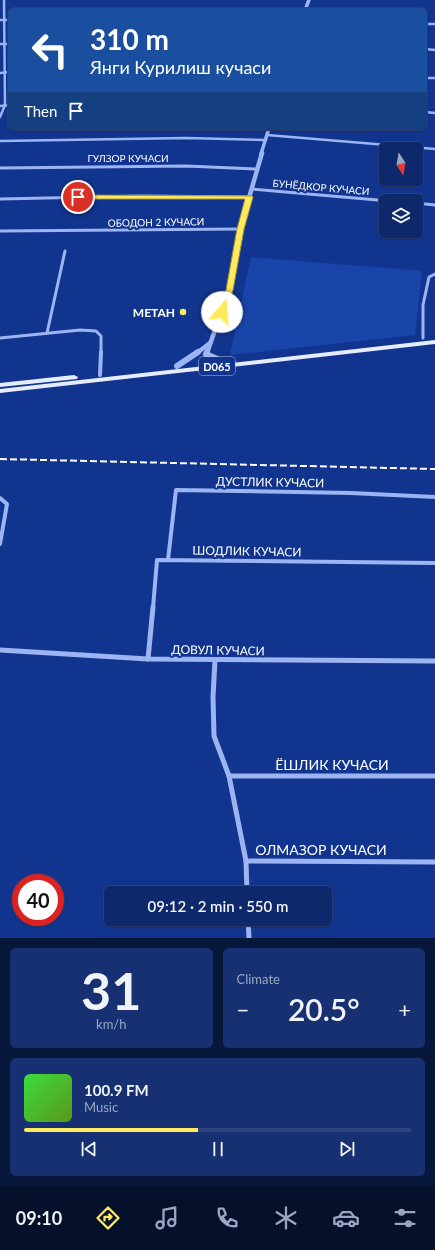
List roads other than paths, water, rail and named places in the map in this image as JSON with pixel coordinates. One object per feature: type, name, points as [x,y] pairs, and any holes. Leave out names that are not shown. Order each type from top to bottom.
[{"type":"main road","name":"D065","points":[[0,385],[100,375],[435,336]]},
{"type":"main road","name":"D065","points":[[0,391],[435,342]]},
{"type":"street","points":[[0,117],[4,105],[4,44],[2,20],[4,0]]},
{"type":"street","points":[[0,44],[8,44]]},
{"type":"street","points":[[0,73],[8,72]]},
{"type":"street","points":[[0,106],[8,105]]},
{"type":"street","points":[[222,361],[206,354],[219,322],[229,290],[240,229],[268,130]]},
{"type":"street","points":[[0,141],[266,138],[435,149]]},
{"type":"street","name":"ГУЛЗОР КУЧАСИ","points":[[0,168],[186,166],[256,169]]},
{"type":"street","name":"БУНЁДКОР КУЧАСИ","points":[[252,189],[379,200]]},
{"type":"street","points":[[0,199],[141,196],[249,197]]},
{"type":"street","points":[[423,204],[435,205]]},
{"type":"street","name":"ОБОДОН 2 КУЧАСИ","points":[[0,231],[240,229]]},
{"type":"street","points":[[47,333],[65,251]]},
{"type":"street","points":[[423,338],[424,305],[429,277],[435,274]]},
{"type":"street","points":[[0,338],[80,330],[96,332],[101,336],[100,375]]},
{"type":"street","points":[[177,366],[191,358],[210,343]]},
{"type":"street","name":"ДУСТЛИК КУЧАСИ","points":[[168,560],[176,490],[351,493],[435,497]]},
{"type":"street","points":[[0,498],[7,504],[0,543]]},
{"type":"street","points":[[148,659],[156,560],[168,560]]},
{"type":"street","name":"ШОДЛИК КУЧАСИ","points":[[168,560],[435,563]]},
{"type":"street","name":"ДОВУЛ КУЧАСИ","points":[[0,650],[148,659],[435,661]]},
{"type":"street","name":"ОЛМАЗОР КУЧАСИ","points":[[215,660],[213,697],[214,736],[228,776],[246,861],[435,862]]},
{"type":"street","name":"ЁШЛИК КУЧАСИ","points":[[228,776],[435,776]]},
{"type":"street","points":[[246,861],[247,886]]},
{"type":"street","points":[[248,926],[248,938]]},
{"type":"railway","points":[[0,459],[435,469]]},
{"type":"place","name":"МЕТАН","points":[[183,312]]}]
